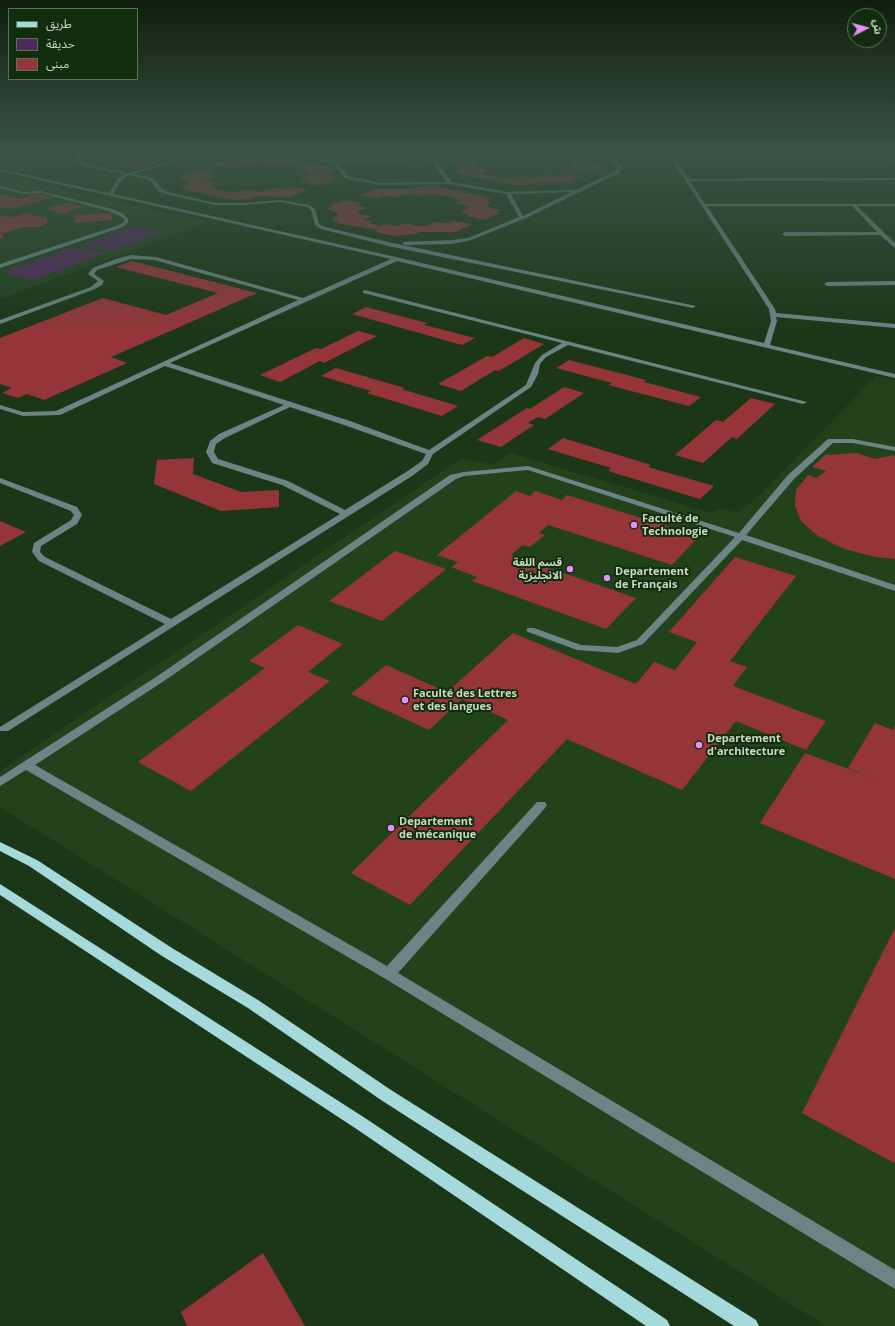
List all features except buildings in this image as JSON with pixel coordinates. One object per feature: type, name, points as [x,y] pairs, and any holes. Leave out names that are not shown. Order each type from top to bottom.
[{"type":"main road","points":[[0,846],[33,863],[167,952],[253,1004],[386,1095],[750,1326]]},
{"type":"main road","points":[[0,889],[360,1123],[662,1326]]},
{"type":"street","points":[[0,266],[121,226],[126,223],[126,219],[122,215],[112,211]]},
{"type":"street","points":[[185,211],[895,376]]},
{"type":"street","points":[[313,211],[317,226],[388,244],[693,306]]},
{"type":"street","points":[[518,211],[522,218]]},
{"type":"street","points":[[388,244],[461,241],[537,211]]},
{"type":"street","points":[[708,211],[768,302],[774,315],[774,320],[766,347]]},
{"type":"street","points":[[859,211],[895,246]]},
{"type":"street","points":[[785,234],[882,233]]},
{"type":"street","points":[[0,322],[93,288],[100,284],[101,281],[91,274],[95,270],[118,260],[132,257],[154,258],[303,300]]},
{"type":"street","points":[[0,407],[23,414],[57,413],[396,259]]},
{"type":"street","points":[[827,284],[895,283]]},
{"type":"street","points":[[365,292],[802,402]]},
{"type":"street","points":[[774,315],[895,326]]},
{"type":"street","points":[[4,729],[409,474],[425,462],[430,453],[528,386],[535,374],[537,364],[544,356],[567,343]]},
{"type":"street","points":[[165,364],[289,404],[430,453]]},
{"type":"street","points":[[289,404],[222,436],[214,443],[210,452],[215,461],[285,484],[346,514]]},
{"type":"street","points":[[532,630],[580,648],[618,650],[640,642],[741,536],[791,476],[830,442],[853,441],[895,449]]},
{"type":"street","points":[[0,782],[160,678],[452,477],[528,468],[741,536],[895,588]]},
{"type":"street","points":[[0,480],[74,510],[78,515],[74,522],[37,545],[36,552],[42,559],[171,623]]},
{"type":"street","points":[[26,765],[389,974],[895,1280]]},
{"type":"street","points":[[389,974],[541,805]]},
{"type":"shaded area","points":[[0,211],[157,211],[207,222],[0,299]]},
{"type":"shaded area","points":[[876,376],[895,380],[895,1326],[826,1326],[0,807],[0,771],[462,458],[492,465],[510,453],[711,513],[719,508],[738,513],[761,494]]},
{"type":"green space","points":[[134,226],[162,232],[111,251],[81,245]]},
{"type":"green space","points":[[76,247],[105,253],[34,280],[3,272]]},
{"type":"place","name":"Faculté de Technologie","points":[[634,525]]},
{"type":"place","name":"قسم اللغة الانجليزية","points":[[570,569]]},
{"type":"place","name":"Departement de Français","points":[[607,578]]},
{"type":"place","name":"Faculté des Lettres et des langues","points":[[405,700]]},
{"type":"place","name":"Departement d'architecture","points":[[699,745]]},
{"type":"place","name":"Departement de mécanique","points":[[391,828]]}]
